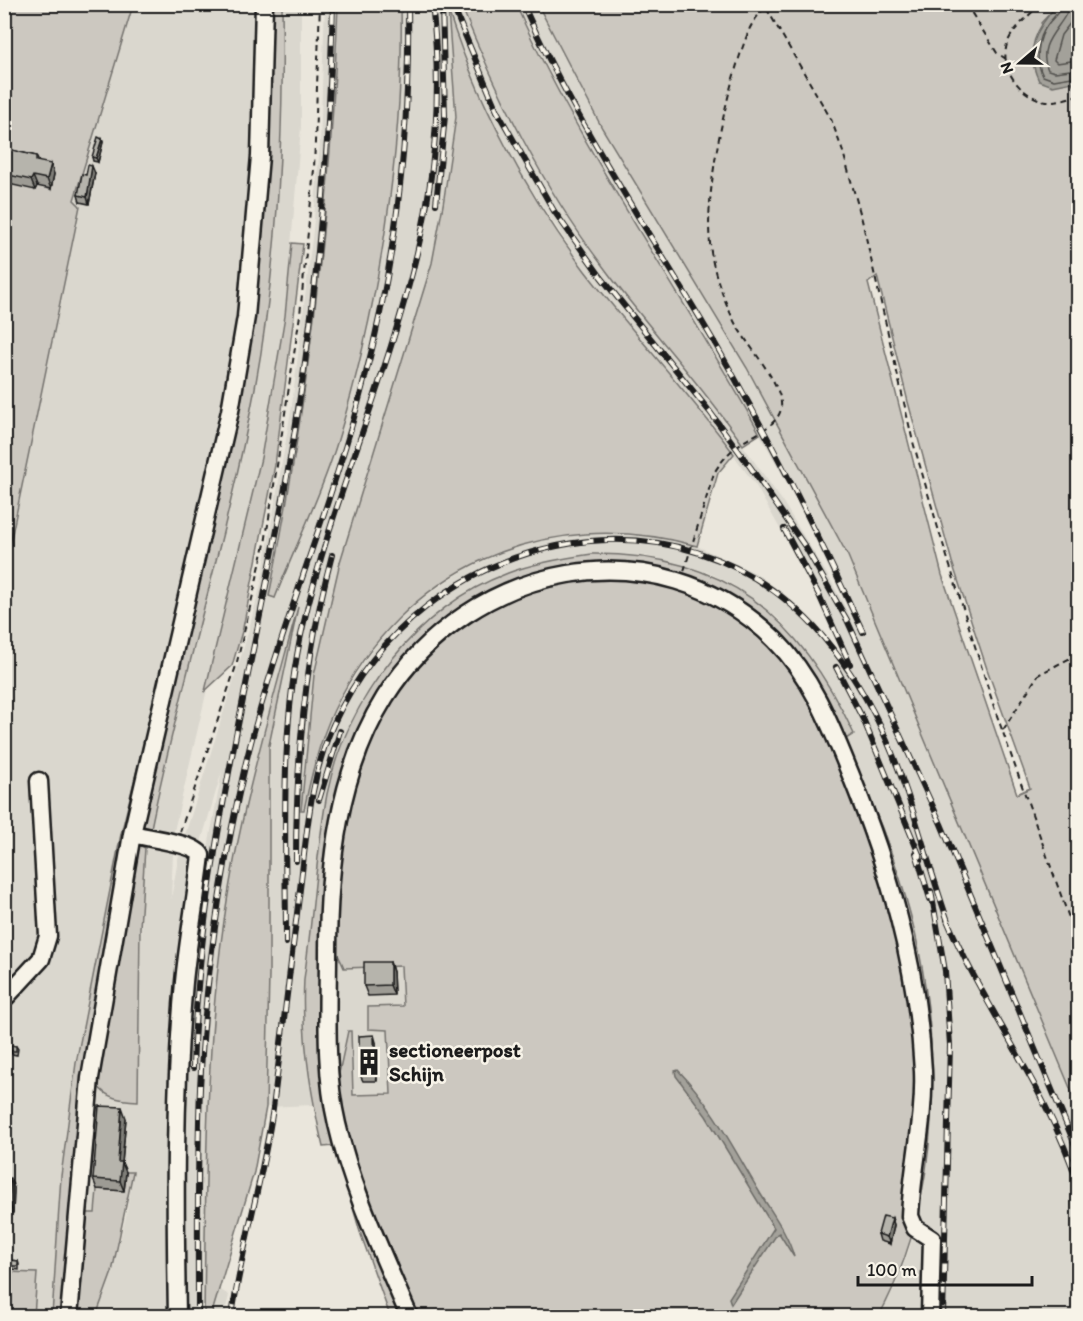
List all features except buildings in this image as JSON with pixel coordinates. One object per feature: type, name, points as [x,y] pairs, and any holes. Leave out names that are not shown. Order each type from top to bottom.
[{"type":"lane","points":[[69,1317],[90,1078],[132,834],[230,411],[239,362],[251,274],[260,156],[264,4]]},
{"type":"lane","points":[[409,1317],[347,1161],[336,1121],[331,1089],[328,910],[339,821],[357,756],[382,700],[397,679],[435,639],[459,617],[532,581],[582,572],[638,572],[681,582],[722,599],[773,638],[794,661],[823,710],[877,840],[905,936],[918,1015],[923,1071],[922,1110],[910,1216],[915,1228],[932,1239],[930,1317]]},
{"type":"lane","points":[[4,999],[41,959],[48,936],[39,781]]},
{"type":"lane","points":[[132,834],[177,844],[199,851],[201,855],[185,973],[178,1082],[175,1212],[177,1317]]},
{"type":"path","points":[[177,844],[185,813],[236,666],[265,544],[301,304],[314,169],[320,4]]},
{"type":"path","points":[[966,4],[997,53],[1006,59]]},
{"type":"path","points":[[1040,4],[1014,32],[1007,44],[1006,59],[1011,76],[1020,89],[1032,98],[1049,102],[1078,95]]},
{"type":"path","points":[[681,582],[714,473],[736,447],[778,417],[781,409],[778,391],[742,337],[724,299],[712,261],[709,229],[720,141],[734,75],[748,31],[765,6],[831,119],[843,152],[862,220],[913,442],[968,626],[1078,943]]},
{"type":"path","points":[[1003,730],[1038,675],[1078,654]]},
{"type":"shaded area","points":[[4,5],[133,5],[74,200],[80,206],[5,568]]},
{"type":"shaded area","points":[[133,5],[259,5],[255,157],[240,319],[213,462],[119,844],[76,1063],[61,1176],[52,1316],[5,1316],[4,490],[74,201]]},
{"type":"shaded area","points":[[271,5],[282,5],[282,101],[278,197],[263,341],[244,444],[175,721],[150,833],[143,829],[140,821],[239,400],[252,335],[266,181]]},
{"type":"shaded area","points":[[282,5],[301,5],[301,127],[285,316],[261,458],[174,831],[171,899],[179,854],[244,647],[261,584],[292,405],[313,230],[320,144],[325,5],[338,5],[325,231],[303,406],[269,596],[275,598],[368,330],[398,117],[401,5],[461,5],[488,71],[556,197],[601,265],[697,381],[781,499],[857,628],[799,504],[705,337],[601,167],[516,5],[538,5],[602,128],[747,368],[848,556],[1058,1057],[1078,1107],[1078,1316],[879,1316],[896,1285],[909,1250],[923,1196],[932,1122],[931,1086],[923,980],[913,930],[881,822],[844,739],[854,734],[822,674],[779,619],[733,585],[707,572],[645,556],[592,554],[543,563],[508,573],[454,601],[430,621],[389,664],[369,690],[339,750],[328,793],[322,835],[303,1007],[313,1105],[266,1107],[269,975],[269,745],[295,616],[251,781],[224,922],[208,1075],[204,1316],[184,1316],[184,1075],[197,908],[222,771],[201,842],[186,933],[170,1069],[170,1316],[96,1316],[112,1272],[126,1216],[133,1172],[95,1213],[85,1213],[95,1084],[116,1099],[137,1101],[143,857],[242,451],[255,387],[267,311],[282,123]],"holes":[[[449,14],[483,101],[520,172],[584,269],[709,421],[756,486],[811,584],[844,655],[841,657],[816,623],[785,595],[755,573],[697,546],[633,532],[561,534],[520,544],[466,569],[443,584],[412,606],[383,636],[360,667],[334,711],[314,765],[304,810],[301,810],[314,675],[340,562],[432,263],[443,205],[456,117]]]},
{"type":"shaded area","points":[[338,5],[401,5],[401,59],[393,170],[376,282],[352,391],[323,482],[275,598],[269,596],[296,449],[324,228]]},
{"type":"shaded area","points":[[461,5],[516,5],[571,115],[760,434],[743,445],[580,235],[523,140],[490,73]]},
{"type":"shaded area","points":[[538,5],[1058,5],[1041,23],[1073,84],[1078,81],[1078,1107],[848,556],[747,368],[602,128]],"holes":[[[877,276],[908,402],[952,562],[987,669],[1030,788],[1017,794],[942,575],[868,283]]]},
{"type":"shaded area","points":[[448,10],[489,113],[543,210],[585,271],[734,454],[718,473],[697,546],[641,535],[586,534],[534,542],[484,559],[439,585],[398,619],[363,660],[334,710],[324,734],[304,810],[301,810],[314,675],[340,562],[432,263],[443,205],[456,117]]},
{"type":"shaded area","points":[[292,243],[303,244],[275,465],[243,628],[232,666],[205,691],[261,458],[285,316]]},
{"type":"shaded area","points":[[592,554],[640,557],[682,565],[720,579],[753,599],[783,625],[809,656],[832,692],[854,734],[844,740],[894,861],[915,932],[925,987],[931,1043],[932,1100],[928,1157],[918,1213],[902,1266],[879,1316],[414,1316],[361,1183],[343,1128],[336,1087],[348,1031],[351,1031],[353,1095],[391,1094],[388,1030],[368,1029],[368,1007],[403,1006],[401,966],[344,968],[333,943],[332,931],[337,871],[352,793],[369,740],[385,706],[419,659],[449,633],[482,611],[519,594],[557,583],[597,577],[637,578],[675,585],[729,608],[772,642],[775,631],[747,610],[705,586],[678,576],[651,569],[594,566],[566,569],[512,585],[467,609],[427,640],[392,678],[378,699],[356,741],[342,788],[333,839],[324,925],[325,1064],[329,1102],[338,1145],[364,1219],[405,1316],[390,1316],[360,1232],[335,1146],[323,1147],[308,1063],[303,1000],[304,979],[327,794],[336,759],[350,725],[390,661],[416,633],[444,609],[475,588],[518,569]]},
{"type":"shaded area","points":[[298,607],[269,745],[269,975],[266,1107],[254,1172],[211,1316],[204,1316],[210,1069],[224,921],[247,802]]},
{"type":"shaded area","points":[[164,661],[127,834],[63,1316],[52,1316],[61,1176],[76,1063],[121,834]]},
{"type":"shaded area","points":[[135,843],[145,848],[140,928],[138,1101],[114,1098],[96,1084]]},
{"type":"shaded area","points":[[333,943],[412,949],[404,1076],[375,1121],[336,1087]]},
{"type":"shaded area","points":[[126,1172],[133,1172],[112,1272],[96,1316],[75,1316],[85,1213],[95,1213],[97,1189],[124,1191]]},
{"type":"shaded area","points":[[5,1272],[37,1273],[34,1316],[5,1316]]},
{"type":"shaded area","points":[[219,1289],[229,1295],[224,1316],[211,1316]]},
{"type":"water","points":[[1058,4],[1078,5],[1078,81],[1053,86],[1039,81],[1035,70],[1033,49],[1038,31]]},
{"type":"water","points":[[678,1070],[702,1098],[722,1129],[784,1232],[794,1257],[779,1233],[777,1234],[731,1304],[729,1298],[774,1228],[706,1116],[676,1076],[675,1071]]},
{"type":"railway","points":[[193,1068],[197,995],[215,850],[284,493],[304,372],[324,188],[333,4]]},
{"type":"railway","points":[[198,1316],[198,1174],[202,1047],[210,965],[222,883],[237,802],[259,713],[352,425],[386,285],[404,145],[408,4]]},
{"type":"railway","points":[[286,943],[287,744],[295,665],[315,579],[391,347],[424,222],[433,161],[437,98],[432,4]]},
{"type":"railway","points":[[436,204],[445,116],[442,4]]},
{"type":"railway","points":[[452,4],[497,111],[554,211],[601,277],[710,412],[751,468],[806,548],[847,620],[941,824],[1078,1152]]},
{"type":"railway","points":[[523,4],[583,123],[764,430],[863,632]]},
{"type":"railway","points":[[784,529],[819,595],[850,664]]},
{"type":"railway","points":[[232,1316],[269,1134],[307,826],[314,785],[325,745],[333,725],[373,659],[426,607],[489,569],[557,546],[628,540],[698,553],[764,584],[823,637],[849,671],[870,706],[901,776],[950,927]]},
{"type":"railway","points":[[296,861],[298,783],[304,706],[315,630],[332,555]]},
{"type":"railway","points":[[836,667],[864,721],[921,859]]},
{"type":"railway","points":[[319,800],[340,731]]},
{"type":"railway","points":[[916,853],[930,899]]},
{"type":"railway","points":[[931,891],[945,971],[950,1045],[943,1316]]},
{"type":"railway","points":[[947,920],[979,986],[1050,1116],[1078,1184]]},
{"type":"place","name":"sectioneerpost Schijn","points":[[369,1062]]}]
